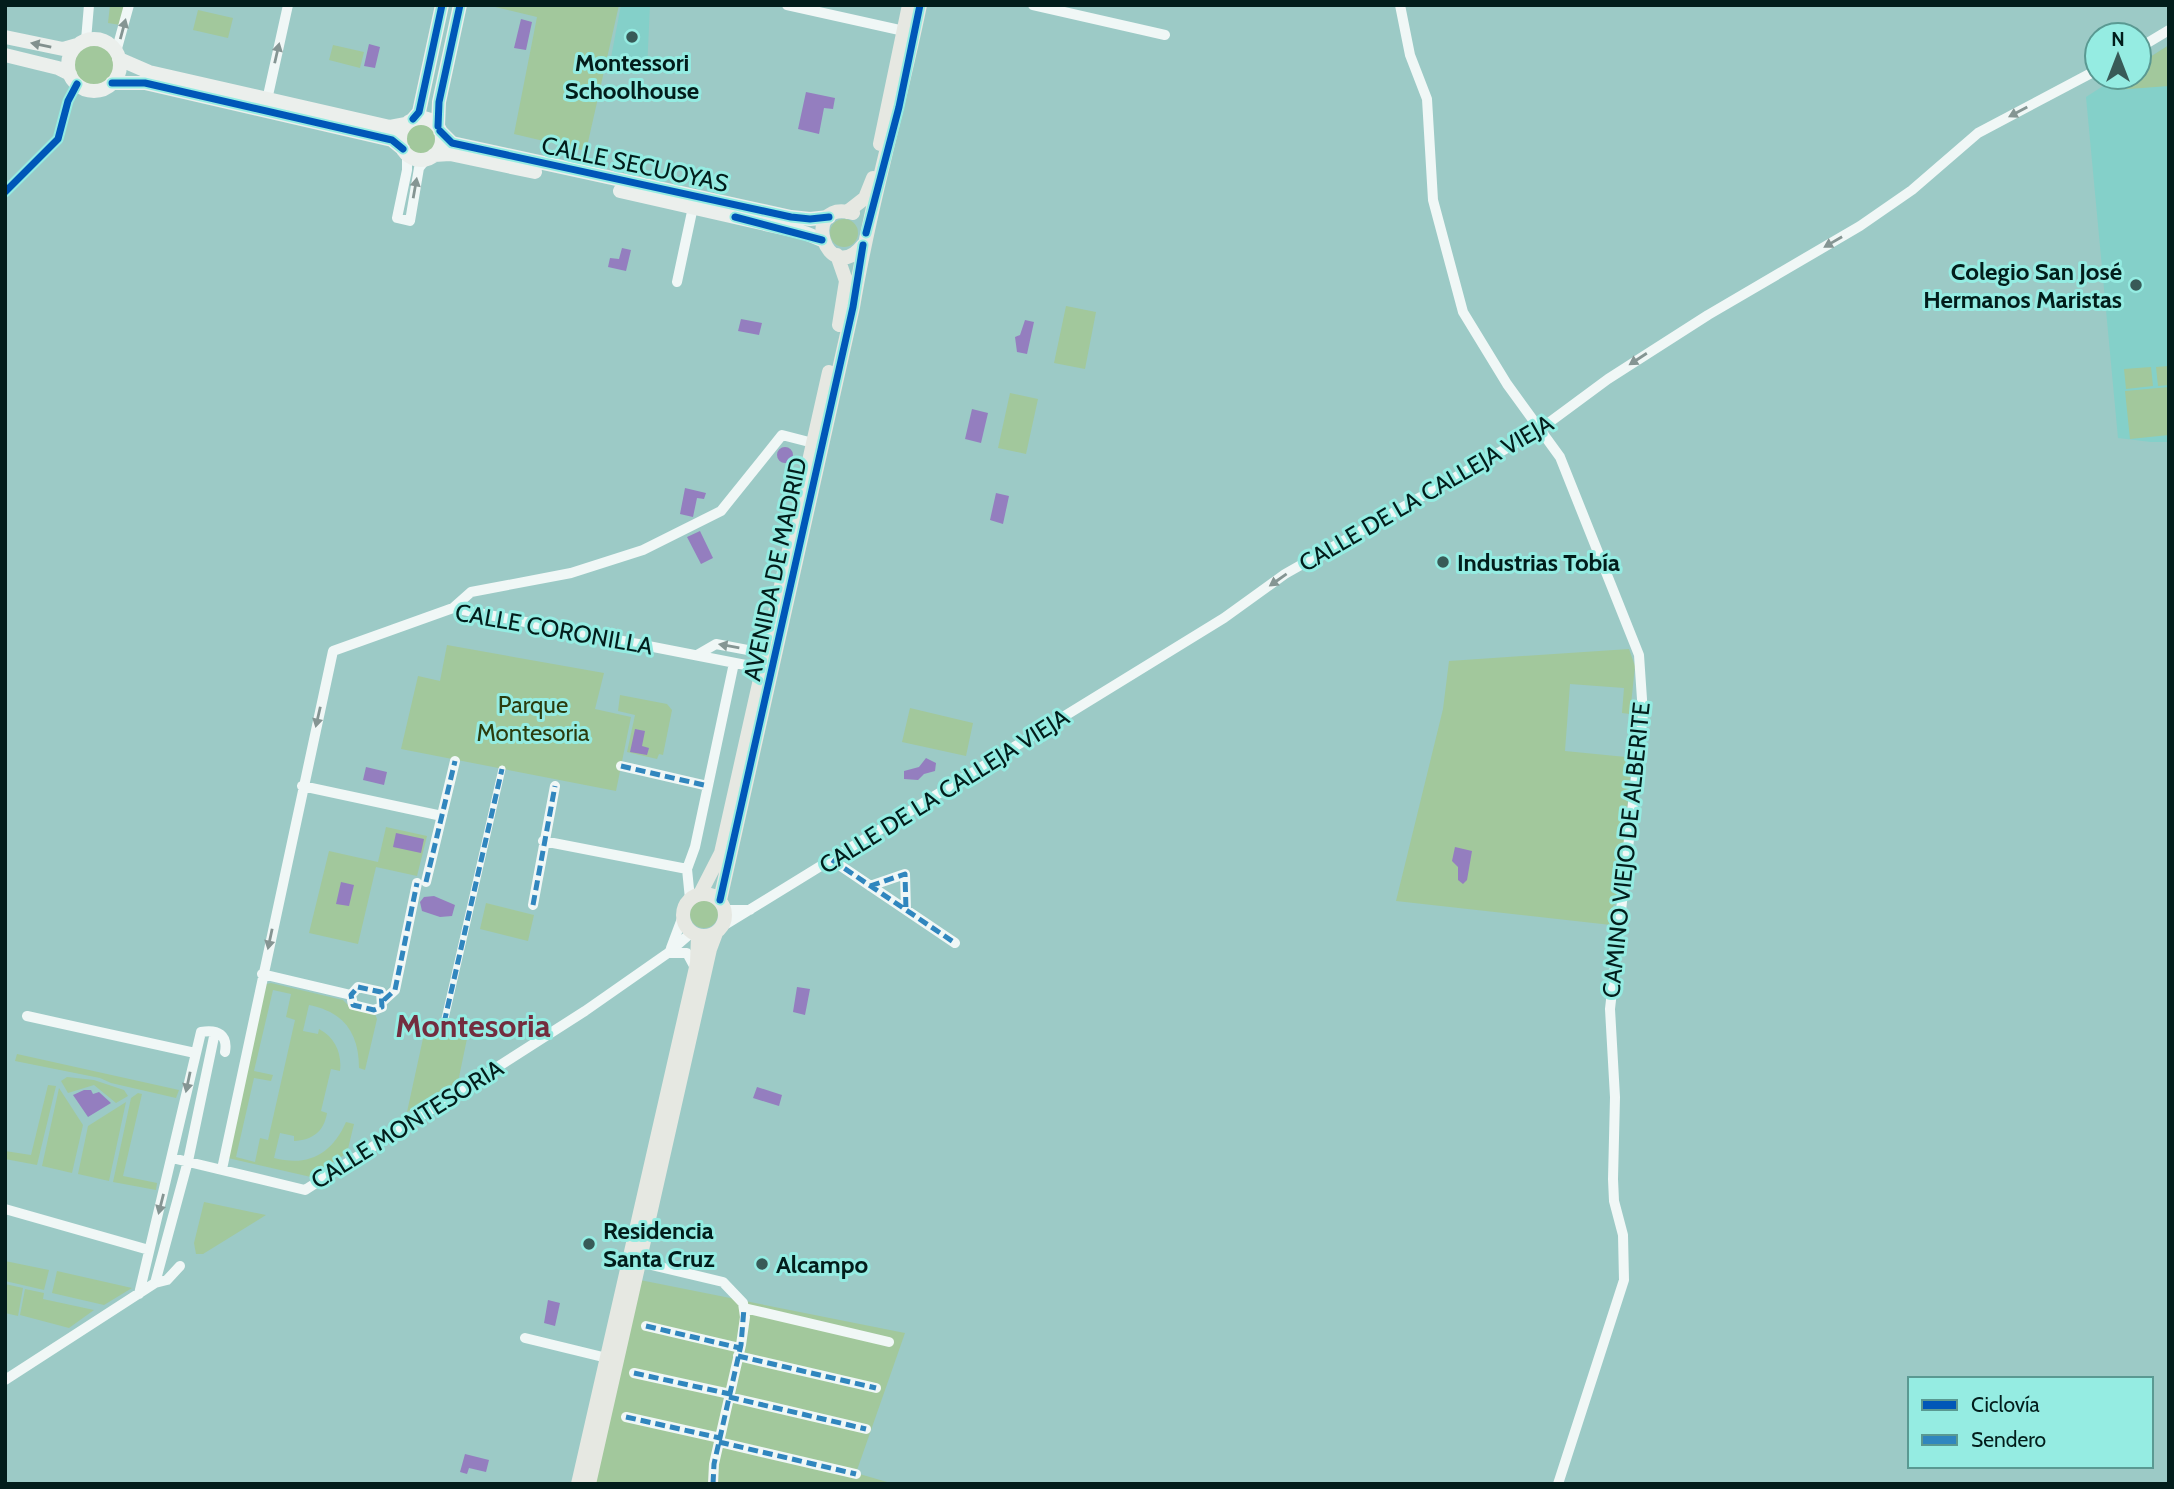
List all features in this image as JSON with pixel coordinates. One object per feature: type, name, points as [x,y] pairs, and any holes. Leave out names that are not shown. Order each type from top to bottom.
[{"type":"main road","points":[[405,152],[400,136],[419,112],[442,5]]},
{"type":"main road","points":[[5,55],[58,68],[70,74],[77,84],[91,90],[112,83],[145,83],[392,140],[405,152],[430,157],[441,144],[439,102],[460,5]]},
{"type":"main road","points":[[847,212],[858,216],[865,239],[852,255],[837,255],[822,240],[822,228],[829,217],[847,212],[865,198],[871,186],[909,5]]},
{"type":"main road","name":"AVENIDA DE MADRID","points":[[720,930],[723,905],[853,307],[865,239],[896,121],[920,5]]},
{"type":"main road","points":[[5,37],[63,49],[81,43],[103,41],[117,56],[149,72],[390,127],[427,119],[439,129]]},
{"type":"main road","points":[[70,74],[69,59],[81,43]]},
{"type":"main road","points":[[112,83],[117,76],[117,56]]},
{"type":"main road","name":"CALLE SECUOYAS","points":[[439,129],[452,143],[591,176],[791,217],[829,217]]},
{"type":"main road","name":"CALLE SECUOYAS","points":[[430,157],[450,154],[693,207],[805,233],[822,240]]},
{"type":"main road","name":"AVENIDA DE MADRID","points":[[683,916],[722,853],[846,288],[844,271],[837,255]]},
{"type":"main road","points":[[695,897],[723,905]]},
{"type":"main road","points":[[578,1484],[695,971],[695,934],[683,916]]},
{"type":"main road","points":[[695,934],[720,930]]},
{"type":"main road","points":[[589,1484],[710,949],[720,930]]},
{"type":"street","points":[[81,43],[89,5]]},
{"type":"street","points":[[117,56],[129,5]]},
{"type":"street","points":[[267,100],[288,5]]},
{"type":"street","points":[[787,5],[904,31]]},
{"type":"street","points":[[1033,5],[1165,35]]},
{"type":"street","name":"CAMINO VIEJO DE ALBERITE","points":[[1400,5],[1410,55],[1427,99],[1433,200],[1463,312],[1539,430],[1560,457],[1639,654],[1643,714],[1610,1009],[1615,1097],[1613,1190],[1623,1235],[1624,1280],[1558,1484]]},
{"type":"street","points":[[2153,40],[2169,30]]},
{"type":"street","name":"CALLE DE LA CALLEJA VIEJA","points":[[750,910],[1224,618],[1286,574],[1539,430],[1608,379],[1708,315],[1860,226],[1912,190],[1978,133],[2083,78]]},
{"type":"street","points":[[405,152],[408,166],[397,218],[410,220],[419,168],[430,157]]},
{"type":"street","points":[[677,282],[693,207]]},
{"type":"street","points":[[453,608],[471,592],[571,573],[643,550],[721,511],[782,435],[813,443]]},
{"type":"street","name":"CALLE CORONILLA","points":[[302,786],[333,650],[453,608],[761,668]]},
{"type":"street","name":"CALLE CORONILLA","points":[[697,654],[716,644],[764,653]]},
{"type":"street","points":[[695,897],[687,869],[695,847],[734,663]]},
{"type":"street","points":[[351,995],[353,1005],[374,1010],[382,1007],[384,1000],[394,990],[455,761]]},
{"type":"street","points":[[621,766],[708,786]]},
{"type":"street","points":[[444,1023],[502,769]]},
{"type":"street","points":[[222,1169],[302,786],[442,816]]},
{"type":"street","points":[[533,905],[555,786]]},
{"type":"street","points":[[543,841],[687,869]]},
{"type":"street","points":[[832,860],[955,943]]},
{"type":"street","points":[[870,886],[905,874],[906,910]]},
{"type":"street","points":[[723,905],[750,910]]},
{"type":"street","points":[[720,930],[750,910]]},
{"type":"street","points":[[683,916],[668,953],[687,953],[695,971]]},
{"type":"street","name":"CALLE MONTESORIA","points":[[172,1158],[305,1190],[585,1011],[695,934]]},
{"type":"street","points":[[262,974],[351,995]]},
{"type":"street","points":[[351,995],[358,987],[381,992],[384,1000]]},
{"type":"street","points":[[27,1016],[195,1053]]},
{"type":"street","points":[[139,1294],[201,1032],[215,1032],[227,1041],[225,1052]]},
{"type":"street","points":[[155,1283],[188,1161],[215,1032]]},
{"type":"street","points":[[5,1209],[149,1250]]},
{"type":"street","points":[[639,1262],[723,1282],[734,1291],[744,1308],[739,1352],[713,1484]]},
{"type":"street","points":[[5,1380],[155,1283],[167,1280],[180,1266]]},
{"type":"street","points":[[744,1308],[889,1342]]},
{"type":"street","points":[[646,1326],[876,1388]]},
{"type":"street","points":[[525,1338],[607,1359]]},
{"type":"street","points":[[634,1373],[866,1429]]},
{"type":"street","points":[[626,1417],[856,1474]]},
{"type":"shaded area","name":"Montessori Schoolhouse","points":[[621,5],[650,5],[647,70],[609,68]]},
{"type":"shaded area","points":[[521,19],[532,22],[526,50],[514,48]]},
{"type":"shaded area","points":[[369,44],[380,47],[375,68],[364,66]]},
{"type":"shaded area","name":"Colegio San José Hermanos Maristas","points":[[2169,45],[2169,442],[2118,438],[2086,97],[2095,91],[2153,91],[2153,55]]},
{"type":"shaded area","points":[[806,92],[835,98],[833,109],[824,108],[819,134],[798,129]]},
{"type":"shaded area","points":[[622,248],[631,250],[626,271],[608,267],[610,258],[619,259]]},
{"type":"shaded area","points":[[741,319],[762,323],[759,335],[738,331]]},
{"type":"shaded area","points":[[1025,320],[1034,322],[1027,354],[1017,352],[1015,337],[1020,335]]},
{"type":"shaded area","points":[[972,409],[988,413],[981,443],[965,439]]},
{"type":"shaded area","points":[[785,447],[791,449],[791,461],[785,463],[779,461],[777,455],[779,449]]},
{"type":"shaded area","points":[[685,488],[706,493],[704,499],[697,498],[693,517],[680,514]]},
{"type":"shaded area","points":[[996,493],[1009,496],[1003,524],[990,520]]},
{"type":"shaded area","points":[[700,531],[713,558],[701,564],[687,537]]},
{"type":"shaded area","points":[[635,729],[645,731],[642,746],[649,748],[647,755],[630,752]]},
{"type":"shaded area","points":[[926,758],[936,763],[935,771],[924,774],[918,780],[904,779],[904,771],[919,767]]},
{"type":"shaded area","points":[[366,767],[387,772],[384,785],[363,780]]},
{"type":"shaded area","points":[[396,833],[424,839],[421,853],[393,847]]},
{"type":"shaded area","points":[[1455,847],[1472,851],[1467,880],[1463,884],[1458,880],[1458,867],[1452,861]]},
{"type":"shaded area","points":[[341,882],[354,885],[349,906],[336,904]]},
{"type":"shaded area","points":[[434,896],[455,905],[452,916],[440,917],[422,911],[420,902],[424,897]]},
{"type":"shaded area","points":[[797,987],[810,989],[805,1015],[793,1012]]},
{"type":"shaded area","points":[[757,1087],[782,1095],[779,1106],[753,1098]]},
{"type":"shaded area","points":[[91,1090],[93,1094],[99,1092],[111,1103],[88,1117],[73,1095]]},
{"type":"shaded area","points":[[548,1300],[560,1303],[555,1326],[544,1323]]},
{"type":"shaded area","points":[[465,1454],[489,1460],[486,1472],[469,1468],[467,1474],[460,1472]]},
{"type":"green space","points":[[110,5],[124,5],[120,25],[108,23]]},
{"type":"green space","points":[[487,5],[619,5],[586,151],[514,134],[537,17]]},
{"type":"green space","points":[[198,10],[233,18],[228,38],[193,30]]},
{"type":"green space","points":[[93,42],[109,49],[116,65],[109,81],[93,88],[77,81],[70,65],[77,49]]},
{"type":"green space","points":[[333,45],[364,52],[360,68],[329,60]]},
{"type":"green space","points":[[2169,45],[2169,86],[2153,87],[2153,55]]},
{"type":"green space","points":[[420,122],[433,127],[438,140],[433,153],[420,158],[407,153],[402,140],[407,127]]},
{"type":"green space","points":[[844,219],[854,223],[858,233],[854,243],[844,247],[834,243],[830,233],[834,223]]},
{"type":"green space","points":[[1066,306],[1096,312],[1085,369],[1054,363]]},
{"type":"green space","points":[[2169,366],[2169,385],[2158,386],[2156,367]]},
{"type":"green space","points":[[2151,367],[2153,386],[2126,389],[2124,369]]},
{"type":"green space","points":[[2169,387],[2169,435],[2130,439],[2125,391]]},
{"type":"green space","points":[[1010,393],[1038,399],[1026,454],[998,448]]},
{"type":"green space","name":"Parque Montesoria","points":[[447,645],[604,673],[595,709],[631,717],[616,791],[401,749],[418,676],[440,681]]},
{"type":"green space","points":[[1629,649],[1635,666],[1630,714],[1622,713],[1624,688],[1570,684],[1565,751],[1626,757],[1626,764],[1631,766],[1619,900],[1613,906],[1611,925],[1396,901],[1443,709],[1449,661]]},
{"type":"green space","points":[[620,695],[667,704],[672,710],[663,755],[659,754],[657,759],[627,752],[635,715],[618,711]]},
{"type":"green space","points":[[910,708],[973,723],[966,756],[902,742]]},
{"type":"green space","points":[[386,827],[427,836],[417,876],[376,867],[358,944],[309,933],[329,851],[378,862]]},
{"type":"green space","points":[[704,900],[714,904],[718,914],[714,924],[704,928],[694,924],[690,914],[694,904]]},
{"type":"green space","points":[[486,903],[534,915],[528,941],[480,929]]},
{"type":"green space","points":[[266,984],[343,1000],[350,1007],[375,1014],[377,1019],[365,1070],[359,1068],[356,1044],[347,1026],[332,1013],[309,1005],[303,1031],[318,1034],[319,1029],[330,1037],[339,1053],[340,1071],[331,1069],[321,1111],[327,1113],[320,1130],[312,1137],[294,1141],[294,1136],[280,1133],[274,1158],[298,1161],[318,1155],[334,1142],[346,1122],[354,1124],[347,1153],[311,1177],[228,1158]],"holes":[[[273,990],[291,994],[286,1017],[295,1020],[268,1140],[260,1138],[255,1162],[236,1157],[254,1078],[271,1081],[273,1075],[254,1071]]]},
{"type":"green space","points":[[427,1020],[469,1029],[458,1082],[407,1112]]},
{"type":"green space","points":[[17,1054],[179,1090],[176,1098],[100,1078],[15,1061]]},
{"type":"green space","points":[[67,1077],[94,1080],[124,1090],[128,1096],[116,1103],[94,1085],[68,1093],[61,1081]]},
{"type":"green space","points":[[48,1085],[56,1086],[37,1165],[5,1159],[5,1151],[31,1155]]},
{"type":"green space","points":[[59,1088],[83,1125],[72,1173],[42,1166]]},
{"type":"green space","points":[[138,1093],[142,1094],[123,1176],[157,1183],[156,1190],[113,1182],[131,1098]]},
{"type":"green space","points":[[126,1102],[109,1181],[78,1174],[88,1126]]},
{"type":"green space","points":[[204,1202],[266,1215],[203,1254],[196,1254],[194,1243]]},
{"type":"green space","points":[[5,1261],[49,1270],[44,1290],[5,1281]]},
{"type":"green space","points":[[57,1271],[132,1288],[104,1305],[52,1293]]},
{"type":"green space","points":[[635,1279],[905,1333],[856,1473],[894,1484],[593,1484]]},
{"type":"green space","points":[[5,1284],[23,1288],[18,1316],[5,1313]]},
{"type":"green space","points":[[25,1289],[44,1293],[43,1299],[94,1310],[69,1328],[20,1315]]},
{"type":"marked path","points":[[426,882],[455,761]]},
{"type":"marked path","points":[[621,766],[708,786]]},
{"type":"marked path","points":[[444,1023],[502,769]]},
{"type":"marked path","points":[[533,905],[555,786]]},
{"type":"marked path","points":[[832,860],[955,943]]},
{"type":"marked path","points":[[870,886],[905,874],[906,910]]},
{"type":"marked path","points":[[384,1000],[395,990],[417,883]]},
{"type":"marked path","points":[[358,987],[381,992],[382,1007],[374,1010],[353,1005],[351,995],[358,987]]},
{"type":"marked path","points":[[713,1484],[714,1464],[741,1345],[744,1308]]},
{"type":"marked path","points":[[646,1326],[740,1348]]},
{"type":"marked path","points":[[738,1356],[876,1388]]},
{"type":"marked path","points":[[634,1373],[730,1394]]},
{"type":"marked path","points":[[729,1397],[866,1429]]},
{"type":"marked path","points":[[626,1417],[720,1438]]},
{"type":"marked path","points":[[719,1442],[856,1474]]},
{"type":"cycle path","points":[[413,119],[419,112],[442,5]]},
{"type":"cycle path","points":[[438,126],[439,102],[460,5]]},
{"type":"cycle path","points":[[866,233],[899,107],[920,5]]},
{"type":"cycle path","points":[[112,83],[145,83],[392,140],[403,149]]},
{"type":"cycle path","points":[[5,192],[58,139],[68,101],[77,84]]},
{"type":"cycle path","points":[[440,131],[452,143],[791,217],[829,217]]},
{"type":"cycle path","points":[[735,217],[822,240]]},
{"type":"cycle path","points":[[720,900],[853,307],[863,245]]},
{"type":"place","name":"Montessori Schoolhouse","points":[[632,37]]},
{"type":"place","name":"Colegio San José Hermanos Maristas","points":[[2136,285]]},
{"type":"place","name":"Industrias Tobía","points":[[1443,562]]},
{"type":"place","name":"Residencia Santa Cruz","points":[[589,1244]]},
{"type":"place","name":"Alcampo","points":[[762,1264]]},
{"type":"district","name":"Montesoria","points":[[473,1025]]}]
